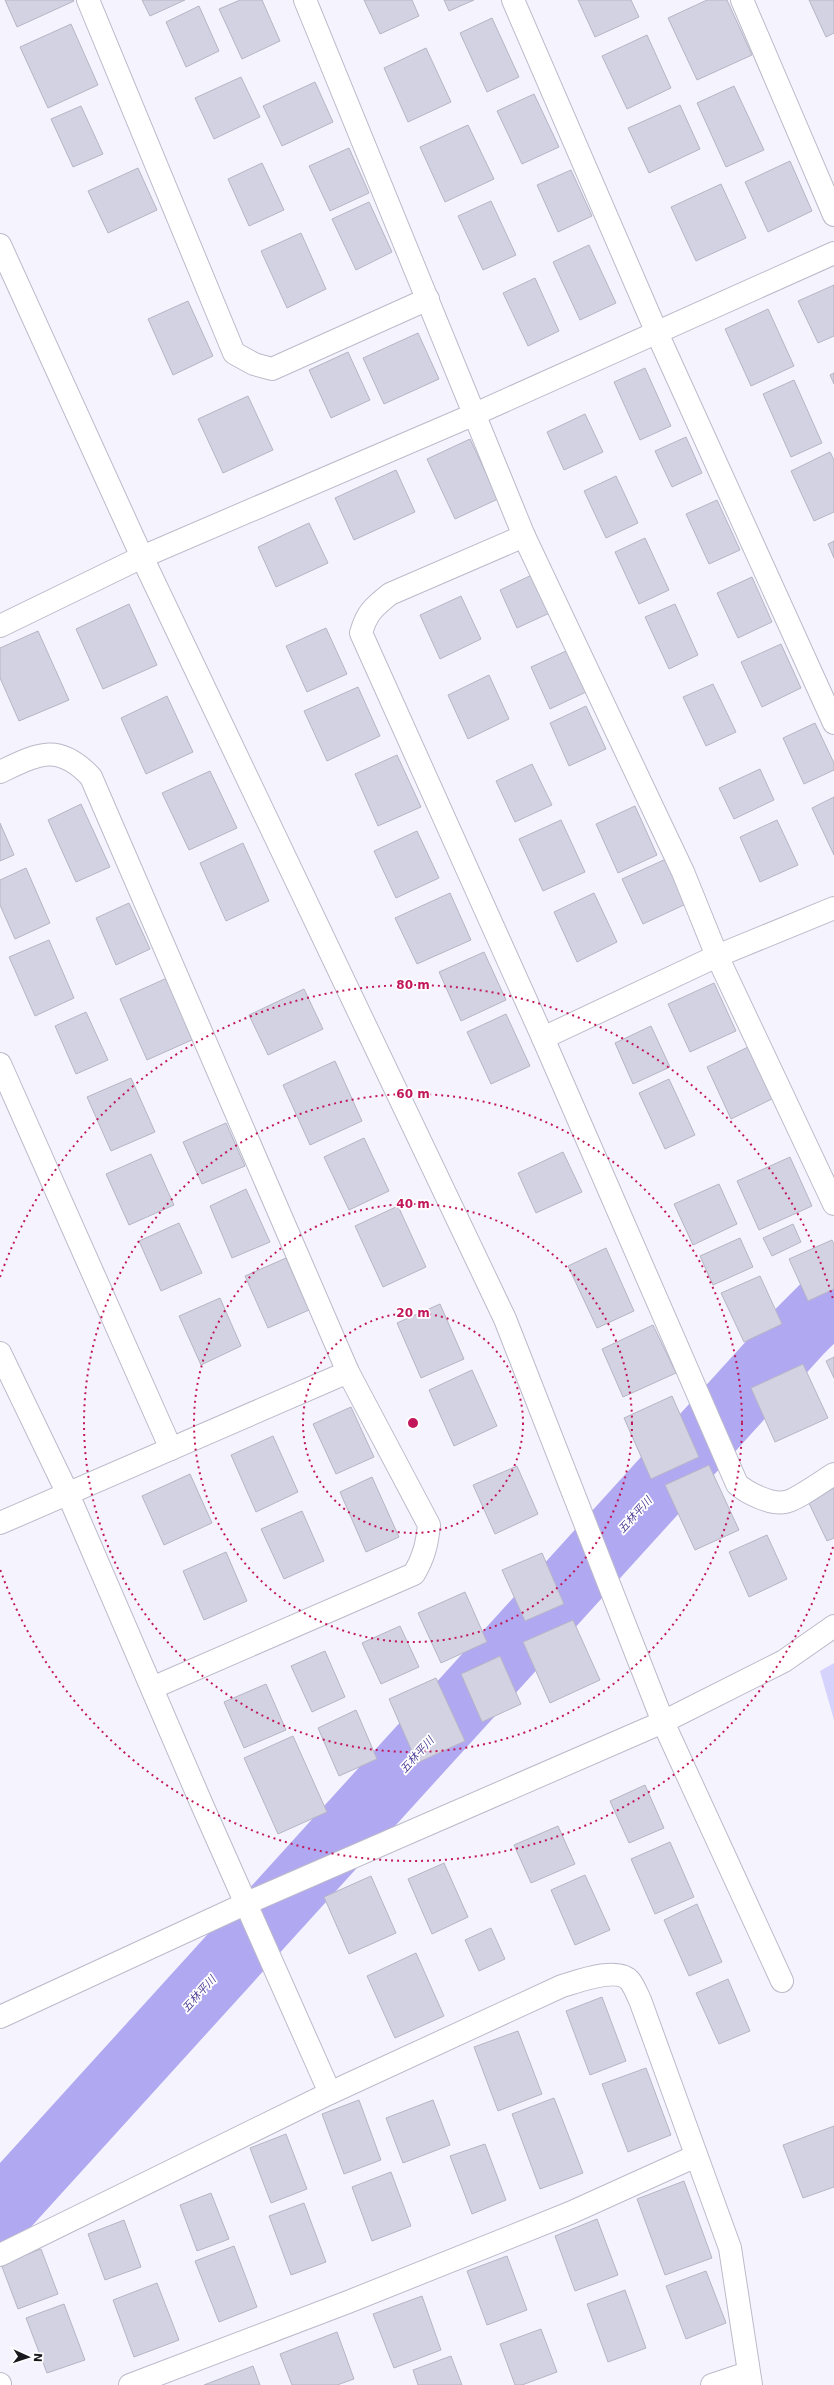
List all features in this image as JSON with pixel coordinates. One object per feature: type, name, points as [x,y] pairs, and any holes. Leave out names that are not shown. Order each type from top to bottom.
[{"type":"street","points":[[88,0],[234,353],[254,364],[272,369],[428,299]]},
{"type":"street","points":[[305,0],[524,536],[683,872],[717,956],[834,1204]]},
{"type":"street","points":[[513,0],[657,333],[834,723]]},
{"type":"street","points":[[742,0],[834,215]]},
{"type":"street","points":[[0,245],[142,556],[505,1319],[663,1722],[782,1981]]},
{"type":"street","points":[[0,626],[142,556],[475,414],[834,253]]},
{"type":"street","points":[[524,536],[390,594],[372,609],[365,618],[361,633],[543,1038],[737,1484],[745,1491],[765,1499],[785,1502],[834,1474]]},
{"type":"street","points":[[0,772],[38,754],[58,755],[79,764],[91,777],[348,1372],[429,1525],[422,1560],[414,1574],[152,1688]]},
{"type":"street","points":[[543,1038],[717,956],[834,908]]},
{"type":"street","points":[[0,1064],[171,1449]]},
{"type":"street","points":[[0,1354],[68,1494],[330,2093]]},
{"type":"street","points":[[0,1523],[348,1372]]},
{"type":"street","points":[[0,2017],[247,1903],[663,1722],[784,1661],[834,1626]]},
{"type":"street","points":[[0,2255],[330,2093],[562,1986],[591,1977],[608,1975],[622,1976],[630,1980],[640,2000],[730,2248],[750,2379],[712,2385]]},
{"type":"street","points":[[130,2385],[348,2302],[555,2219],[696,2156]]},
{"type":"shaded area","points":[[834,1663],[834,1720],[820,1671]]},
{"type":"building","points":[[5,0],[73,0],[74,1],[17,27]]},
{"type":"building","points":[[142,0],[185,0],[150,16]]},
{"type":"building","points":[[240,0],[262,0],[280,41],[242,59],[219,9]]},
{"type":"building","points":[[364,0],[412,0],[419,16],[380,34]]},
{"type":"building","points":[[444,0],[474,0],[449,11]]},
{"type":"building","points":[[578,0],[631,0],[639,17],[595,37]]},
{"type":"building","points":[[707,0],[727,0],[752,55],[697,80],[668,18]]},
{"type":"building","points":[[809,0],[834,0],[834,33],[826,37]]},
{"type":"building","points":[[199,6],[219,51],[186,67],[166,22]]},
{"type":"building","points":[[492,18],[519,77],[487,92],[460,33]]},
{"type":"building","points":[[71,24],[98,85],[48,108],[20,47]]},
{"type":"building","points":[[647,35],[671,88],[627,109],[602,56]]},
{"type":"building","points":[[426,48],[451,102],[408,122],[384,68]]},
{"type":"building","points":[[241,77],[260,117],[214,139],[195,98]]},
{"type":"building","points":[[315,82],[333,122],[282,146],[263,106]]},
{"type":"building","points":[[734,86],[764,150],[726,167],[697,103]]},
{"type":"building","points":[[534,94],[559,147],[522,164],[497,111]]},
{"type":"building","points":[[680,105],[700,149],[649,173],[628,128]]},
{"type":"building","points":[[81,106],[103,154],[73,167],[51,119]]},
{"type":"building","points":[[468,125],[494,179],[445,202],[420,147]]},
{"type":"building","points":[[349,148],[369,193],[330,211],[309,166]]},
{"type":"building","points":[[790,161],[812,211],[768,232],[745,182]]},
{"type":"building","points":[[262,163],[284,210],[249,226],[228,179]]},
{"type":"building","points":[[138,168],[157,210],[108,233],[88,191]]},
{"type":"building","points":[[571,170],[592,216],[558,232],[537,185]]},
{"type":"building","points":[[721,184],[746,238],[696,261],[671,207]]},
{"type":"building","points":[[491,201],[516,255],[483,270],[458,216]]},
{"type":"building","points":[[369,202],[392,252],[356,270],[332,219]]},
{"type":"building","points":[[301,233],[326,289],[287,308],[261,251]]},
{"type":"building","points":[[589,245],[616,303],[580,320],[553,262]]},
{"type":"building","points":[[535,278],[559,331],[528,346],[503,293]]},
{"type":"building","points":[[834,285],[834,336],[818,343],[798,301]]},
{"type":"building","points":[[188,301],[213,356],[173,375],[148,319]]},
{"type":"building","points":[[768,309],[794,366],[751,386],[725,329]]},
{"type":"building","points":[[418,333],[439,379],[384,404],[363,358]]},
{"type":"building","points":[[348,352],[370,400],[331,418],[309,370]]},
{"type":"building","points":[[645,368],[671,426],[640,440],[614,382]]},
{"type":"building","points":[[834,373],[834,384],[830,375]]},
{"type":"building","points":[[794,380],[822,443],[791,457],[763,394]]},
{"type":"building","points":[[248,396],[273,450],[223,473],[198,419]]},
{"type":"building","points":[[585,414],[603,452],[564,470],[547,432]]},
{"type":"building","points":[[686,437],[702,473],[672,487],[655,451]]},
{"type":"building","points":[[470,439],[498,499],[455,519],[427,459]]},
{"type":"building","points":[[830,452],[834,460],[834,512],[814,521],[791,471]]},
{"type":"building","points":[[396,470],[415,512],[354,540],[335,498]]},
{"type":"building","points":[[616,476],[638,523],[606,538],[584,491]]},
{"type":"building","points":[[717,500],[740,550],[709,564],[686,514]]},
{"type":"building","points":[[309,523],[328,563],[276,587],[258,547]]},
{"type":"building","points":[[645,538],[669,590],[639,604],[615,552]]},
{"type":"building","points":[[834,541],[834,558],[828,544]]},
{"type":"building","points":[[536,573],[554,611],[517,628],[500,590]]},
{"type":"building","points":[[752,577],[772,622],[738,638],[717,593]]},
{"type":"building","points":[[461,596],[481,639],[440,659],[420,615]]},
{"type":"building","points":[[129,604],[157,665],[103,689],[76,629]]},
{"type":"building","points":[[675,604],[698,655],[669,669],[645,617]]},
{"type":"building","points":[[326,628],[347,674],[307,692],[286,646]]},
{"type":"building","points":[[38,631],[69,700],[19,721],[0,678],[0,648]]},
{"type":"building","points":[[781,644],[801,688],[762,707],[741,662]]},
{"type":"building","points":[[566,651],[586,692],[550,709],[531,667]]},
{"type":"building","points":[[489,675],[509,719],[468,739],[448,695]]},
{"type":"building","points":[[713,684],[736,732],[706,746],[683,697]]},
{"type":"building","points":[[358,687],[380,736],[327,761],[304,711]]},
{"type":"building","points":[[167,696],[193,752],[146,774],[121,718]]},
{"type":"building","points":[[586,706],[606,749],[569,766],[550,723]]},
{"type":"building","points":[[815,723],[834,763],[834,770],[804,784],[783,738]]},
{"type":"building","points":[[397,755],[421,807],[378,826],[355,774]]},
{"type":"building","points":[[532,764],[552,805],[515,822],[496,781]]},
{"type":"building","points":[[760,769],[774,800],[734,819],[719,788]]},
{"type":"building","points":[[210,771],[237,828],[189,850],[162,793]]},
{"type":"building","points":[[834,797],[834,855],[812,808]]},
{"type":"building","points":[[81,804],[110,867],[76,882],[48,820]]},
{"type":"building","points":[[635,806],[657,855],[618,873],[596,824]]},
{"type":"building","points":[[561,820],[585,872],[543,891],[519,839]]},
{"type":"building","points":[[777,820],[798,865],[760,882],[740,837]]},
{"type":"building","points":[[0,823],[14,855],[0,861]]},
{"type":"building","points":[[417,831],[439,878],[396,898],[374,851]]},
{"type":"building","points":[[243,843],[269,901],[226,921],[200,863]]},
{"type":"building","points":[[666,859],[686,904],[643,924],[622,879]]},
{"type":"building","points":[[26,868],[50,923],[15,939],[0,905],[0,880]]},
{"type":"building","points":[[450,893],[471,940],[417,964],[395,918]]},
{"type":"building","points":[[594,893],[617,942],[577,962],[554,912]]},
{"type":"building","points":[[129,903],[150,949],[116,965],[96,918]]},
{"type":"building","points":[[49,940],[74,998],[35,1016],[9,957]]},
{"type":"building","points":[[484,952],[506,1000],[461,1021],[439,972]]},
{"type":"building","points":[[167,978],[194,1039],[147,1060],[120,999]]},
{"type":"building","points":[[714,983],[736,1031],[690,1052],[668,1004]]},
{"type":"building","points":[[304,989],[323,1029],[268,1055],[249,1015]]},
{"type":"building","points":[[86,1012],[108,1060],[76,1074],[55,1026]]},
{"type":"building","points":[[506,1014],[530,1066],[491,1084],[467,1032]]},
{"type":"building","points":[[651,1026],[670,1067],[633,1084],[615,1043]]},
{"type":"building","points":[[748,1047],[772,1099],[731,1119],[707,1067]]},
{"type":"building","points":[[335,1061],[362,1121],[310,1145],[283,1085]]},
{"type":"building","points":[[131,1078],[155,1132],[111,1151],[87,1097]]},
{"type":"building","points":[[669,1079],[695,1135],[665,1149],[639,1093]]},
{"type":"building","points":[[226,1123],[245,1166],[202,1184],[183,1142]]},
{"type":"building","points":[[364,1138],[389,1191],[349,1210],[324,1157]]},
{"type":"building","points":[[563,1152],[582,1192],[536,1213],[518,1173]]},
{"type":"building","points":[[151,1154],[174,1205],[129,1225],[106,1174]]},
{"type":"building","points":[[790,1157],[812,1206],[759,1230],[737,1181]]},
{"type":"building","points":[[719,1184],[737,1224],[693,1245],[674,1204]]},
{"type":"building","points":[[246,1189],[270,1242],[232,1258],[210,1206]]},
{"type":"building","points":[[398,1206],[426,1267],[383,1287],[355,1226]]},
{"type":"building","points":[[179,1223],[202,1273],[161,1291],[139,1241]]},
{"type":"building","points":[[793,1224],[801,1242],[772,1256],[763,1238]]},
{"type":"building","points":[[740,1238],[753,1267],[713,1285],[700,1256]]},
{"type":"building","points":[[832,1240],[834,1244],[834,1289],[808,1301],[789,1259]]},
{"type":"building","points":[[606,1248],[634,1311],[597,1328],[568,1266]]},
{"type":"building","points":[[286,1258],[309,1310],[268,1328],[245,1276]]},
{"type":"building","points":[[760,1276],[782,1324],[744,1342],[721,1293]]},
{"type":"building","points":[[220,1298],[241,1346],[201,1365],[179,1316]]},
{"type":"building","points":[[440,1304],[464,1359],[421,1378],[397,1323]]},
{"type":"building","points":[[653,1325],[676,1373],[623,1397],[602,1349]]},
{"type":"building","points":[[834,1357],[834,1378],[826,1361]]},
{"type":"building","points":[[803,1364],[828,1418],[775,1442],[751,1388]]},
{"type":"building","points":[[472,1370],[497,1426],[454,1446],[429,1390]]},
{"type":"building","points":[[672,1396],[699,1457],[651,1479],[624,1418]]},
{"type":"building","points":[[351,1407],[374,1457],[336,1474],[313,1424]]},
{"type":"building","points":[[273,1436],[298,1492],[256,1512],[231,1455]]},
{"type":"building","points":[[709,1465],[739,1530],[695,1550],[665,1485]]},
{"type":"building","points":[[517,1466],[538,1514],[495,1534],[473,1485]]},
{"type":"building","points":[[190,1474],[212,1523],[164,1545],[142,1496]]},
{"type":"building","points":[[372,1477],[399,1537],[366,1552],[340,1492]]},
{"type":"building","points":[[834,1482],[834,1538],[827,1541],[805,1495]]},
{"type":"building","points":[[302,1511],[324,1561],[284,1579],[261,1529]]},
{"type":"building","points":[[767,1535],[787,1579],[749,1597],[729,1552]]},
{"type":"building","points":[[226,1552],[247,1601],[204,1620],[183,1571]]},
{"type":"building","points":[[542,1553],[564,1604],[525,1621],[502,1570]]},
{"type":"building","points":[[465,1592],[487,1642],[441,1663],[418,1613]]},
{"type":"building","points":[[573,1620],[600,1680],[550,1703],[523,1642]]},
{"type":"building","points":[[400,1626],[419,1667],[381,1684],[362,1643]]},
{"type":"building","points":[[325,1651],[345,1697],[312,1712],[291,1666]]},
{"type":"building","points":[[500,1656],[521,1704],[482,1722],[461,1674]]},
{"type":"building","points":[[436,1678],[465,1741],[417,1763],[389,1699]]},
{"type":"building","points":[[266,1684],[286,1730],[244,1748],[224,1702]]},
{"type":"building","points":[[356,1710],[377,1759],[339,1776],[318,1728]]},
{"type":"building","points":[[293,1736],[327,1812],[278,1834],[244,1758]]},
{"type":"building","points":[[645,1785],[664,1828],[629,1843],[610,1801]]},
{"type":"building","points":[[558,1826],[575,1864],[531,1883],[514,1845]]},
{"type":"building","points":[[670,1842],[694,1897],[655,1914],[631,1859]]},
{"type":"building","points":[[444,1863],[468,1917],[432,1934],[408,1879]]},
{"type":"building","points":[[585,1875],[610,1930],[575,1945],[551,1890]]},
{"type":"building","points":[[371,1876],[396,1933],[349,1954],[324,1897]]},
{"type":"building","points":[[697,1904],[722,1962],[689,1976],[664,1920]]},
{"type":"building","points":[[491,1928],[505,1959],[479,1971],[465,1940]]},
{"type":"building","points":[[416,1953],[444,2016],[395,2038],[367,1976]]},
{"type":"building","points":[[728,1979],[750,2031],[719,2044],[696,1993]]},
{"type":"building","points":[[602,1997],[626,2061],[590,2075],[566,2011]]},
{"type":"building","points":[[518,2031],[542,2094],[498,2111],[474,2047]]},
{"type":"building","points":[[646,2068],[671,2135],[628,2152],[602,2084]]},
{"type":"building","points":[[554,2098],[583,2173],[540,2189],[512,2114]]},
{"type":"building","points":[[359,2100],[381,2160],[344,2174],[322,2114]]},
{"type":"building","points":[[433,2100],[450,2145],[403,2163],[386,2118]]},
{"type":"building","points":[[834,2126],[834,2187],[803,2198],[783,2145]]},
{"type":"building","points":[[286,2134],[307,2189],[271,2203],[250,2148]]},
{"type":"building","points":[[485,2144],[506,2200],[472,2214],[450,2156]]},
{"type":"building","points":[[391,2172],[411,2226],[372,2241],[352,2187]]},
{"type":"building","points":[[684,2181],[712,2258],[665,2275],[637,2199]]},
{"type":"building","points":[[211,2193],[229,2239],[197,2251],[180,2205]]},
{"type":"building","points":[[304,2203],[326,2262],[291,2275],[269,2216]]},
{"type":"building","points":[[597,2219],[618,2275],[575,2291],[555,2236]]},
{"type":"building","points":[[124,2220],[141,2267],[105,2280],[88,2234]]},
{"type":"building","points":[[234,2246],[257,2307],[219,2322],[195,2261]]},
{"type":"building","points":[[41,2249],[58,2294],[18,2309],[1,2264]]},
{"type":"building","points":[[507,2256],[527,2310],[487,2325],[467,2271]]},
{"type":"building","points":[[706,2271],[726,2323],[686,2339],[666,2286]]},
{"type":"building","points":[[157,2283],[179,2340],[134,2357],[113,2300]]},
{"type":"building","points":[[625,2290],[646,2348],[608,2362],[587,2304]]},
{"type":"building","points":[[422,2296],[441,2350],[394,2368],[373,2314]]},
{"type":"building","points":[[64,2304],[85,2360],[47,2373],[26,2318]]},
{"type":"building","points":[[541,2329],[557,2372],[522,2385],[515,2385],[500,2344]]},
{"type":"building","points":[[337,2332],[354,2379],[337,2385],[292,2385],[280,2354]]},
{"type":"building","points":[[451,2356],[462,2385],[418,2385],[413,2370]]},
{"type":"building","points":[[253,2366],[260,2385],[204,2385]]},
{"type":"waterway","name":"五林平川","points":[[0,2212],[799,1332],[834,1297]]}]
